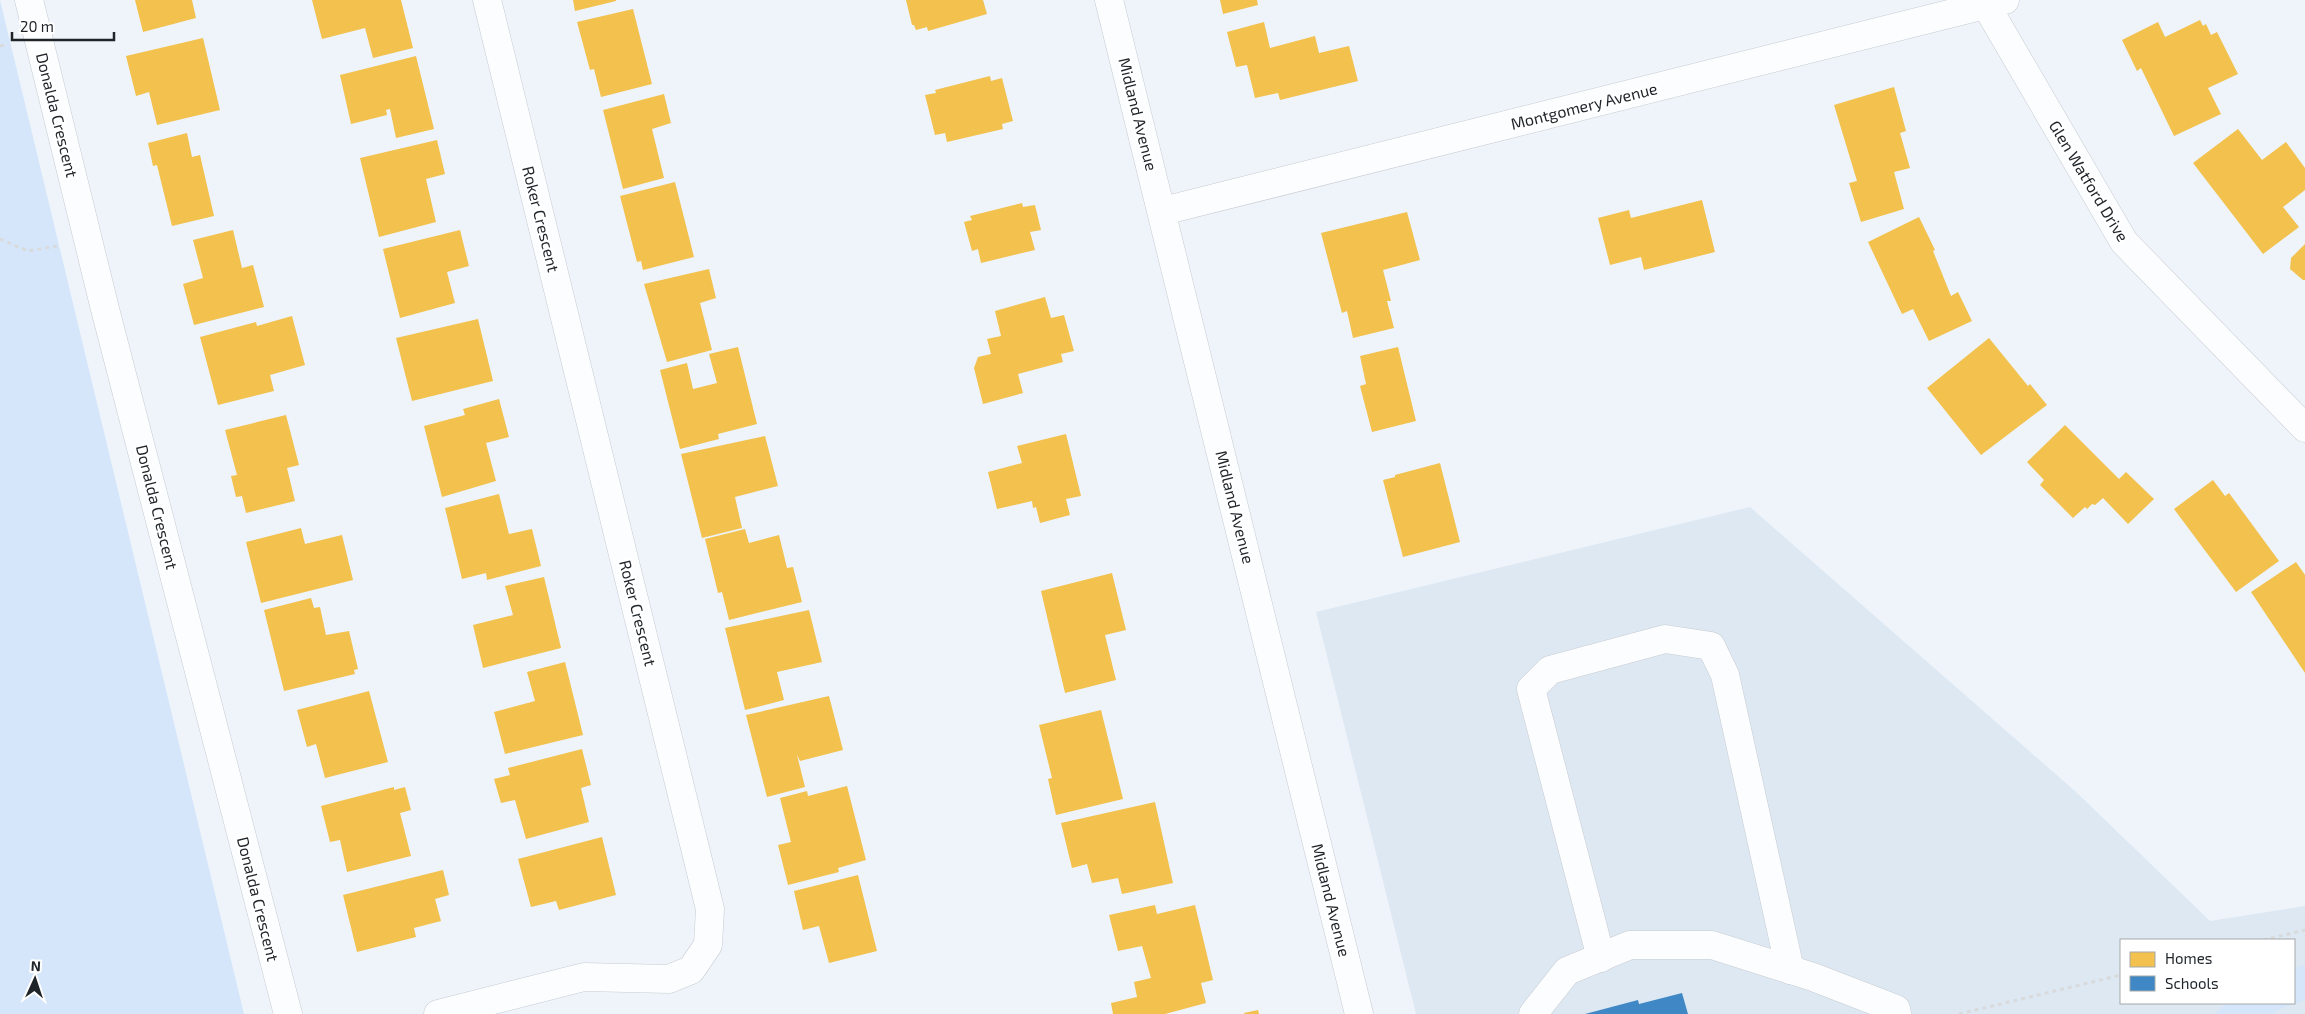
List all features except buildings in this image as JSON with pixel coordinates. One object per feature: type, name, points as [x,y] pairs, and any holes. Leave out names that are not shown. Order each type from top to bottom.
[{"type":"street","name":"Donalda Crescent","points":[[29,0],[88,241],[288,1014]]},
{"type":"street","name":"Roker Crescent","points":[[438,1014],[584,977],[669,978],[691,970],[708,945],[710,909],[487,0]]},
{"type":"street","name":"Midland Avenue","points":[[1110,0],[1359,1014]]},
{"type":"street","name":"Montgomery Avenue","points":[[1163,211],[1992,2]]},
{"type":"street","name":"Glen Watford Drive","points":[[1992,2],[2124,242],[2305,428]]},
{"type":"street","points":[[1600,958],[1531,689],[1550,670],[1665,639],[1711,646],[1725,675],[1790,970]]},
{"type":"street","points":[[1533,1014],[1567,971],[1630,945],[1712,945],[1790,970],[1896,1009],[1898,1014]]},
{"type":"path","points":[[0,240],[28,251],[88,241]]},
{"type":"path","points":[[2267,939],[2305,930]]},
{"type":"path","points":[[1959,1014],[2120,975]]},
{"type":"shaded area","points":[[0,0],[244,1014],[0,1014]]},
{"type":"shaded area","points":[[1750,507],[2075,791],[2210,921],[2305,906],[2305,1014],[1416,1014],[1316,612]]},
{"type":"shaded area","points":[[2305,965],[2305,1000],[2295,1003],[2295,968]]},
{"type":"shaded area","points":[[2226,1004],[2294,1004],[2273,1014],[2215,1014]]}]
